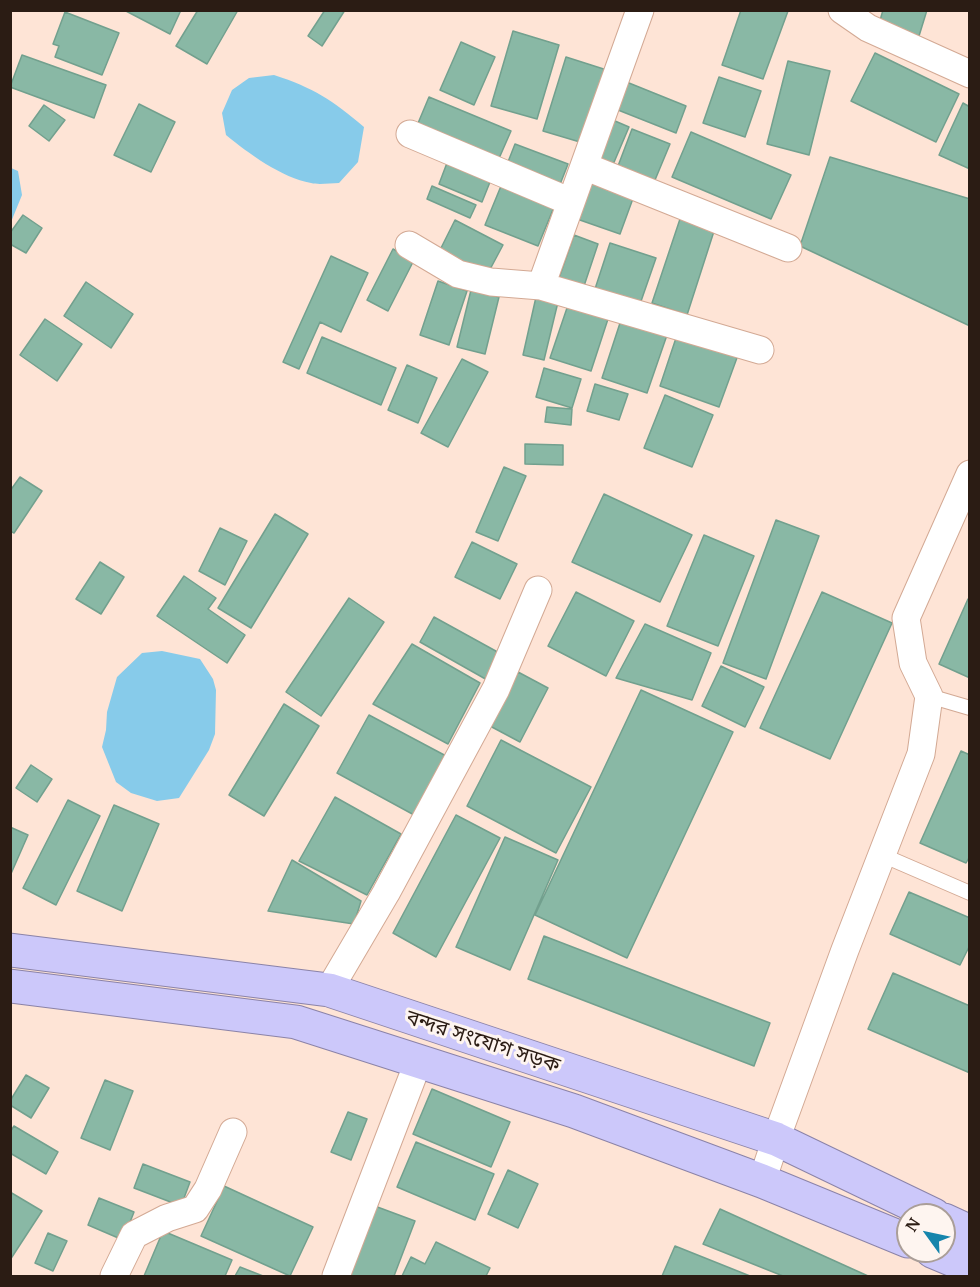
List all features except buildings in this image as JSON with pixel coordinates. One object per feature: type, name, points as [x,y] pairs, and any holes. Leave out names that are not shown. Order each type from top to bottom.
[{"type":"highway","name":"বন্দর সংযোগ সড়ক","points":[[10,950],[329,990],[776,1139],[909,1203]]},
{"type":"highway","name":"বন্দর সংযোগ সড়ক","points":[[10,986],[296,1022],[574,1111],[762,1181],[896,1236]]},
{"type":"street","points":[[541,286],[640,10]]},
{"type":"street","points":[[842,10],[868,28],[967,64]]},
{"type":"street","points":[[410,134],[571,202]]},
{"type":"street","points":[[584,166],[788,248]]},
{"type":"street","points":[[409,245],[458,274],[491,282],[541,286],[760,350]]},
{"type":"street","points":[[762,1181],[921,754],[928,696],[913,663],[906,618],[969,474]]},
{"type":"street","points":[[329,990],[386,893],[496,688],[538,590]]},
{"type":"street","points":[[336,1276],[419,1060]]},
{"type":"street","points":[[114,1276],[134,1234],[167,1218],[195,1209],[208,1189],[233,1132]]},
{"type":"lane","points":[[928,696],[969,708]]},
{"type":"lane","points":[[882,855],[969,893]]},
{"type":"water","points":[[274,75],[322,96],[364,127],[358,162],[339,183],[314,184],[289,176],[255,157],[226,135],[222,113],[232,90],[249,78]]},
{"type":"water","points":[[11,168],[18,171],[22,195],[11,222]]},
{"type":"water","points":[[162,651],[200,659],[213,679],[216,690],[215,734],[209,750],[179,798],[157,801],[131,793],[116,782],[102,747],[107,712],[117,677],[142,653]]}]
